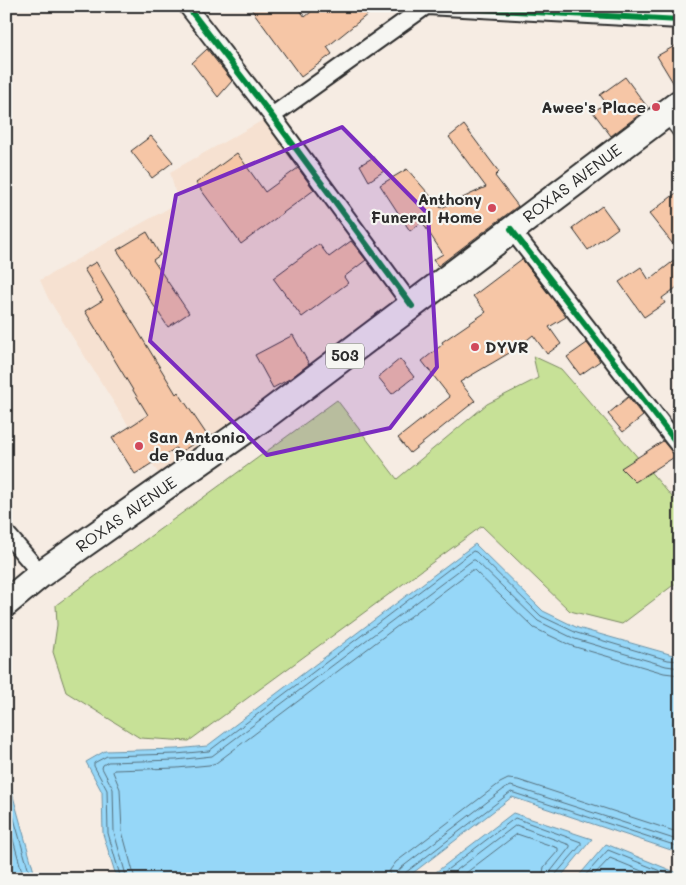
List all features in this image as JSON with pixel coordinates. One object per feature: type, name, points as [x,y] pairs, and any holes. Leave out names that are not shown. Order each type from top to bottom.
[{"type":"main road","name":"ROXAS AVENUE","points":[[6,603],[42,574],[261,419],[672,108]]},
{"type":"street","points":[[187,6],[272,116],[412,306]]},
{"type":"street","points":[[272,116],[426,6],[680,20]]},
{"type":"street","points":[[511,229],[680,447]]},
{"type":"street","points":[[6,533],[42,574]]},
{"type":"lane","points":[[672,108],[680,136]]},
{"type":"highlighted area","points":[[342,127],[428,214],[437,367],[390,428],[267,455],[150,341],[176,195]]},
{"type":"shaded area","points":[[265,119],[403,304],[162,479],[48,298],[40,280],[178,203],[170,172]]},
{"type":"green space","points":[[533,356],[561,369],[680,506],[680,580],[622,624],[570,611],[482,526],[189,741],[140,738],[66,692],[53,652],[57,625],[56,605],[337,400],[397,479],[487,404],[538,378]]},
{"type":"water","points":[[475,544],[543,611],[578,628],[680,657],[680,853],[512,797],[405,879],[117,879],[103,834],[102,792],[86,762],[105,751],[207,746]]},
{"type":"water","points":[[6,771],[36,879],[6,879]]},
{"type":"water","points":[[513,813],[592,839],[559,879],[427,879]]},
{"type":"water","points":[[606,844],[680,874],[680,879],[576,879]]},
{"type":"building","points":[[249,6],[297,6],[305,17],[318,6],[378,6],[327,47],[332,54],[301,77]]},
{"type":"building","points":[[680,43],[680,88],[677,89],[657,56]]},
{"type":"building","points":[[207,49],[232,81],[218,97],[192,63]]},
{"type":"building","points":[[625,77],[648,108],[611,136],[593,112],[606,103],[600,95]]},
{"type":"building","points":[[464,125],[499,172],[495,176],[518,206],[438,266],[433,260],[443,254],[422,222],[410,231],[380,185],[407,169],[441,208],[486,187],[449,137]]},
{"type":"building","points":[[151,136],[173,162],[152,178],[131,151]]},
{"type":"building","points":[[237,153],[265,192],[298,168],[314,190],[241,244],[196,183]]},
{"type":"building","points":[[374,157],[384,171],[369,181],[360,165]]},
{"type":"building","points":[[680,190],[680,253],[649,214]]},
{"type":"building","points":[[602,206],[618,228],[588,250],[572,228]]},
{"type":"building","points":[[147,232],[160,255],[153,260],[189,313],[168,327],[117,250]]},
{"type":"building","points":[[351,241],[366,260],[344,277],[348,283],[302,317],[273,278],[319,244],[329,257]]},
{"type":"building","points":[[680,256],[680,285],[662,298],[665,303],[644,317],[619,282],[641,267],[649,280]]},
{"type":"building","points":[[522,259],[566,317],[549,327],[561,344],[547,354],[533,335],[516,349],[460,382],[475,401],[410,453],[398,438],[450,397],[422,361],[443,344],[442,342],[486,312],[473,296]]},
{"type":"building","points":[[96,262],[176,394],[178,392],[207,435],[179,453],[176,448],[135,474],[112,438],[148,415],[85,311],[103,300],[84,269]]},
{"type":"building","points":[[293,335],[309,364],[291,378],[273,388],[255,355]]},
{"type":"building","points":[[587,343],[600,361],[580,375],[567,357]]},
{"type":"building","points":[[400,359],[414,377],[392,394],[378,377]]},
{"type":"building","points":[[628,397],[643,416],[623,432],[608,414]]},
{"type":"building","points":[[663,441],[676,456],[635,482],[621,468]]},
{"type":"cycle path","points":[[187,6],[272,116],[412,306]]},
{"type":"cycle path","points":[[427,6],[680,20]]},
{"type":"cycle path","points":[[511,229],[680,447]]},
{"type":"place","name":"Awee's Place","points":[[656,107]]},
{"type":"place","name":"Anthony Funeral Home","points":[[492,208]]},
{"type":"place","name":"DYVR","points":[[475,347]]},
{"type":"place","name":"San Antonio de Padua","points":[[139,446]]}]
